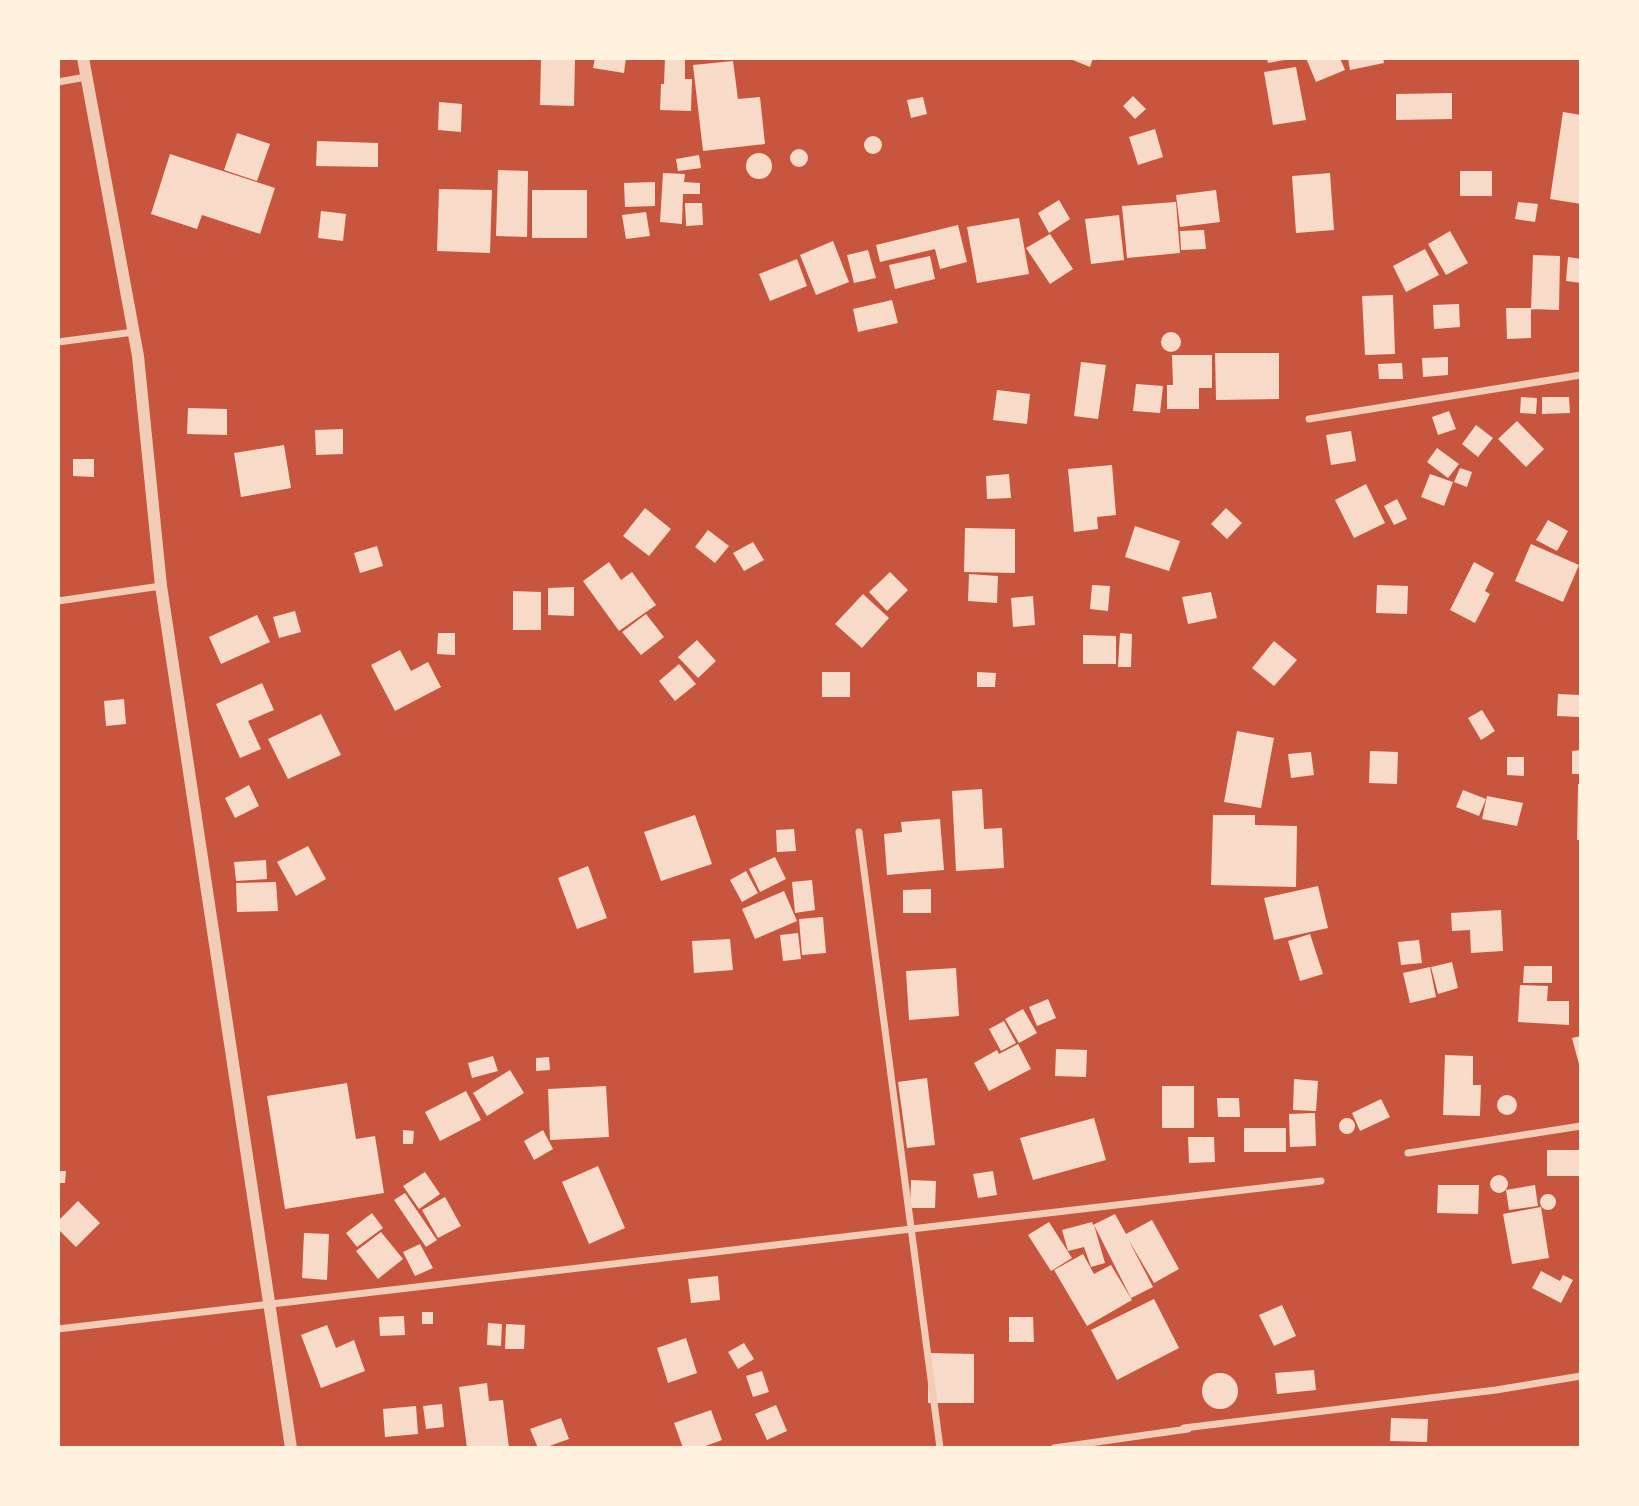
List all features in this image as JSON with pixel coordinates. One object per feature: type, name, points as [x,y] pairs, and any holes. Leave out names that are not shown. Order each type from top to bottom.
[{"type":"street","points":[[83,58],[138,356],[161,586],[291,1448]]},
{"type":"street","points":[[58,82],[86,77]]},
{"type":"street","points":[[58,342],[134,332]]},
{"type":"street","points":[[1310,419],[1581,375]]},
{"type":"street","points":[[58,601],[161,586]]},
{"type":"street","points":[[859,832],[940,1448]]},
{"type":"street","points":[[1408,1153],[1581,1126]]},
{"type":"street","points":[[58,1329],[1321,1181]]},
{"type":"street","points":[[1184,1428],[1581,1377]]},
{"type":"street","points":[[1054,1448],[1236,1422]]},
{"type":"building","points":[[541,58],[575,58],[574,106],[540,105]]},
{"type":"building","points":[[595,58],[626,58],[624,73],[593,68]]},
{"type":"building","points":[[665,58],[685,58],[685,79],[692,79],[691,111],[660,110]]},
{"type":"building","points":[[1068,58],[1093,58],[1090,67]]},
{"type":"building","points":[[1267,58],[1290,58],[1290,59],[1268,63]]},
{"type":"building","points":[[1306,58],[1340,58],[1345,70],[1316,82]]},
{"type":"building","points":[[1348,58],[1383,58],[1384,63],[1350,70]]},
{"type":"building","points":[[733,61],[738,99],[760,97],[765,144],[703,151],[693,65]]},
{"type":"building","points":[[1296,67],[1306,120],[1273,125],[1264,72]]},
{"type":"building","points":[[1452,93],[1452,119],[1396,120],[1396,94]]},
{"type":"building","points":[[1133,96],[1146,109],[1135,119],[1123,106]]},
{"type":"building","points":[[923,97],[927,114],[911,118],[907,100]]},
{"type":"building","points":[[439,102],[462,104],[461,132],[438,130]]},
{"type":"building","points":[[1563,112],[1581,115],[1581,204],[1550,199]]},
{"type":"building","points":[[1155,129],[1163,157],[1138,165],[1129,137]]},
{"type":"building","points":[[237,133],[270,144],[257,181],[224,170]]},
{"type":"building","points":[[873,136],[879,139],[882,145],[879,151],[873,154],[867,151],[864,145],[867,139]]},
{"type":"building","points":[[317,141],[378,143],[378,167],[316,166]]},
{"type":"building","points":[[795,149],[803,149],[808,158],[806,165],[795,167],[790,162],[790,154]]},
{"type":"building","points":[[759,153],[768,157],[772,166],[768,175],[759,179],[750,175],[746,166],[750,157]]},
{"type":"building","points":[[170,154],[275,188],[260,234],[202,215],[197,229],[151,214]]},
{"type":"building","points":[[699,155],[701,168],[678,171],[676,159]]},
{"type":"building","points":[[498,170],[528,171],[527,237],[496,236]]},
{"type":"building","points":[[1460,171],[1492,171],[1492,196],[1460,196]]},
{"type":"building","points":[[663,173],[685,174],[684,182],[700,183],[700,194],[683,194],[682,224],[660,222]]},
{"type":"building","points":[[1330,173],[1334,230],[1296,233],[1292,176]]},
{"type":"building","points":[[655,182],[655,206],[625,207],[624,183]]},
{"type":"building","points":[[439,189],[492,190],[490,253],[437,251]]},
{"type":"building","points":[[532,190],[587,190],[587,238],[532,238]]},
{"type":"building","points":[[1216,190],[1220,222],[1180,227],[1176,195]]},
{"type":"building","points":[[1059,200],[1070,219],[1049,233],[1038,213]]},
{"type":"building","points":[[1176,202],[1180,253],[1127,258],[1122,206]]},
{"type":"building","points":[[1518,202],[1538,204],[1535,222],[1515,219]]},
{"type":"building","points":[[685,203],[702,203],[703,225],[686,226]]},
{"type":"building","points":[[321,211],[346,214],[343,241],[318,238]]},
{"type":"building","points":[[646,212],[650,236],[626,239],[622,215]]},
{"type":"building","points":[[1119,215],[1124,260],[1091,264],[1085,219]]},
{"type":"building","points":[[1019,218],[1029,274],[977,283],[967,227]]},
{"type":"building","points":[[958,225],[967,262],[940,269],[935,249],[880,262],[876,245]]},
{"type":"building","points":[[1204,230],[1206,249],[1181,250],[1180,231]]},
{"type":"building","points":[[1450,231],[1468,263],[1446,275],[1428,244]]},
{"type":"building","points":[[1050,234],[1073,269],[1050,284],[1026,248]]},
{"type":"building","points":[[833,241],[849,282],[816,295],[800,255]]},
{"type":"building","points":[[1425,249],[1439,275],[1406,292],[1393,266]]},
{"type":"building","points":[[868,250],[876,278],[854,283],[847,255]]},
{"type":"building","points":[[1533,255],[1560,256],[1559,310],[1531,309]]},
{"type":"building","points":[[930,256],[935,279],[895,289],[889,265]]},
{"type":"building","points":[[1568,257],[1581,259],[1581,283],[1566,281]]},
{"type":"building","points":[[797,259],[807,286],[770,301],[759,274]]},
{"type":"building","points":[[1393,295],[1395,354],[1365,355],[1362,296]]},
{"type":"building","points":[[892,300],[898,323],[858,332],[853,309]]},
{"type":"building","points":[[1459,304],[1460,327],[1434,329],[1433,305]]},
{"type":"building","points":[[1506,308],[1531,308],[1531,338],[1507,339]]},
{"type":"building","points":[[1171,332],[1178,335],[1181,342],[1178,349],[1171,352],[1164,349],[1161,342],[1164,335]]},
{"type":"building","points":[[1215,353],[1279,353],[1279,399],[1216,400]]},
{"type":"building","points":[[1172,355],[1212,355],[1212,388],[1199,388],[1199,409],[1167,409],[1167,385],[1173,385]]},
{"type":"building","points":[[1448,357],[1448,375],[1423,377],[1422,358]]},
{"type":"building","points":[[1081,362],[1106,365],[1098,419],[1074,416]]},
{"type":"building","points":[[1402,363],[1403,379],[1379,379],[1378,364]]},
{"type":"building","points":[[1136,384],[1163,386],[1160,413],[1133,411]]},
{"type":"building","points":[[997,390],[1030,394],[1027,424],[993,420]]},
{"type":"building","points":[[1521,397],[1537,398],[1536,414],[1520,413]]},
{"type":"building","points":[[1542,397],[1569,397],[1570,413],[1542,414]]},
{"type":"building","points":[[188,408],[227,409],[227,435],[187,434]]},
{"type":"building","points":[[1449,411],[1456,429],[1438,435],[1432,417]]},
{"type":"building","points":[[1517,421],[1544,449],[1526,467],[1498,439]]},
{"type":"building","points":[[1476,425],[1493,438],[1478,457],[1462,444]]},
{"type":"building","points":[[343,429],[343,454],[316,455],[315,430]]},
{"type":"building","points":[[1351,431],[1356,461],[1331,465],[1326,435]]},
{"type":"building","points":[[284,445],[291,488],[241,497],[234,453]]},
{"type":"building","points":[[1437,448],[1459,464],[1448,478],[1427,462]]},
{"type":"building","points":[[73,459],[94,459],[94,477],[73,476]]},
{"type":"building","points":[[1112,465],[1116,515],[1097,517],[1098,529],[1074,532],[1068,469]]},
{"type":"building","points":[[1460,468],[1472,472],[1467,487],[1454,482]]},
{"type":"building","points":[[1009,474],[1011,498],[987,499],[986,476]]},
{"type":"building","points":[[1430,474],[1453,482],[1444,506],[1421,497]]},
{"type":"building","points":[[1366,484],[1385,523],[1354,538],[1335,500]]},
{"type":"building","points":[[1397,499],[1407,519],[1394,525],[1384,506]]},
{"type":"building","points":[[645,508],[671,529],[649,556],[623,536]]},
{"type":"building","points":[[1226,508],[1242,523],[1227,539],[1211,524]]},
{"type":"building","points":[[1548,520],[1568,531],[1557,551],[1536,540]]},
{"type":"building","points":[[1135,526],[1180,541],[1169,571],[1125,557]]},
{"type":"building","points":[[965,528],[1015,529],[1015,573],[964,572]]},
{"type":"building","points":[[708,530],[729,546],[715,563],[695,547]]},
{"type":"building","points":[[753,542],[764,560],[744,571],[733,553]]},
{"type":"building","points":[[1531,544],[1579,565],[1563,602],[1515,581]]},
{"type":"building","points":[[377,546],[383,566],[360,573],[354,553]]},
{"type":"building","points":[[609,562],[621,580],[632,572],[656,605],[619,631],[583,581]]},
{"type":"building","points":[[1474,562],[1494,573],[1485,591],[1490,594],[1475,623],[1450,610]]},
{"type":"building","points":[[890,572],[908,590],[887,611],[869,592]]},
{"type":"building","points":[[969,574],[998,576],[997,603],[968,601]]},
{"type":"building","points":[[1092,585],[1110,586],[1108,611],[1090,609]]},
{"type":"building","points":[[1377,585],[1408,586],[1407,614],[1376,613]]},
{"type":"building","points":[[574,587],[574,616],[548,615],[548,588]]},
{"type":"building","points":[[513,591],[541,592],[541,630],[513,630]]},
{"type":"building","points":[[1211,592],[1217,618],[1188,624],[1182,597]]},
{"type":"building","points":[[863,594],[889,618],[862,648],[835,624]]},
{"type":"building","points":[[1033,596],[1035,625],[1013,627],[1011,598]]},
{"type":"building","points":[[295,611],[301,632],[279,638],[273,617]]},
{"type":"building","points":[[646,614],[664,637],[641,655],[622,632]]},
{"type":"building","points":[[257,615],[270,642],[221,664],[209,637]]},
{"type":"building","points":[[438,633],[455,633],[455,655],[437,654]]},
{"type":"building","points":[[1120,633],[1132,634],[1131,667],[1118,667]]},
{"type":"building","points":[[1083,635],[1116,636],[1116,664],[1083,664]]},
{"type":"building","points":[[697,640],[716,661],[698,678],[678,657]]},
{"type":"building","points":[[1274,641],[1297,660],[1274,686],[1252,668]]},
{"type":"building","points":[[400,650],[411,671],[428,662],[441,687],[395,711],[371,665]]},
{"type":"building","points":[[679,664],[696,684],[675,701],[659,681]]},
{"type":"building","points":[[822,672],[850,672],[850,697],[822,697]]},
{"type":"building","points":[[977,672],[996,673],[995,687],[977,687]]},
{"type":"building","points":[[262,683],[274,710],[248,721],[261,749],[240,758],[216,704]]},
{"type":"building","points":[[1558,694],[1580,695],[1579,717],[1557,716]]},
{"type":"building","points":[[124,699],[126,724],[106,726],[104,701]]},
{"type":"building","points":[[1482,710],[1495,731],[1481,740],[1468,718]]},
{"type":"building","points":[[321,714],[341,755],[288,779],[268,739]]},
{"type":"building","points":[[1237,731],[1274,738],[1261,808],[1224,802]]},
{"type":"building","points":[[1581,750],[1581,774],[1572,774],[1572,751]]},
{"type":"building","points":[[1370,751],[1398,752],[1397,784],[1369,783]]},
{"type":"building","points":[[1311,752],[1314,775],[1291,778],[1288,754]]},
{"type":"building","points":[[1507,757],[1524,757],[1524,776],[1507,775]]},
{"type":"building","points":[[1578,784],[1581,784],[1581,840],[1577,840]]},
{"type":"building","points":[[249,785],[259,806],[235,818],[225,798]]},
{"type":"building","points":[[982,789],[984,829],[1002,828],[1004,868],[956,871],[952,791]]},
{"type":"building","points":[[1463,790],[1486,799],[1479,816],[1456,807]]},
{"type":"building","points":[[1487,796],[1523,803],[1517,826],[1482,819]]},
{"type":"building","points":[[695,815],[712,864],[661,881],[644,832]]},
{"type":"building","points":[[1213,815],[1255,815],[1255,825],[1297,826],[1296,887],[1211,885]]},
{"type":"building","points":[[940,819],[944,870],[887,875],[884,834],[902,832],[901,822]]},
{"type":"building","points":[[794,829],[796,851],[777,852],[776,830]]},
{"type":"building","points":[[308,846],[326,879],[296,896],[277,862]]},
{"type":"building","points":[[775,857],[786,879],[760,892],[749,869]]},
{"type":"building","points":[[266,860],[267,879],[236,881],[234,862]]},
{"type":"building","points":[[588,866],[607,918],[577,929],[558,878]]},
{"type":"building","points":[[746,871],[758,893],[742,902],[730,880]]},
{"type":"building","points":[[812,880],[815,910],[795,913],[792,882]]},
{"type":"building","points":[[276,882],[278,911],[237,912],[236,883]]},
{"type":"building","points":[[1318,886],[1328,928],[1274,940],[1264,898]]},
{"type":"building","points":[[931,889],[931,913],[903,913],[903,890]]},
{"type":"building","points":[[784,891],[797,921],[755,939],[742,909]]},
{"type":"building","points":[[1501,910],[1503,951],[1471,953],[1470,930],[1452,931],[1451,913]]},
{"type":"building","points":[[823,917],[826,953],[802,955],[799,919]]},
{"type":"building","points":[[798,933],[801,959],[783,961],[780,935]]},
{"type":"building","points":[[1310,934],[1323,974],[1300,981],[1288,941]]},
{"type":"building","points":[[730,939],[733,970],[694,973],[692,941]]},
{"type":"building","points":[[1419,940],[1422,963],[1401,965],[1398,942]]},
{"type":"building","points":[[1452,962],[1458,988],[1438,994],[1431,967]]},
{"type":"building","points":[[1524,966],[1552,966],[1552,983],[1523,983]]},
{"type":"building","points":[[1430,967],[1436,997],[1410,1003],[1403,973]]},
{"type":"building","points":[[956,968],[959,1016],[909,1020],[906,971]]},
{"type":"building","points":[[1520,985],[1548,986],[1547,1001],[1569,1001],[1569,1025],[1518,1022]]},
{"type":"building","points":[[1048,999],[1056,1018],[1037,1026],[1029,1007]]},
{"type":"building","points":[[1023,1009],[1037,1033],[1019,1043],[1005,1019]]},
{"type":"building","points":[[1004,1021],[1016,1043],[1001,1051],[989,1029]]},
{"type":"building","points":[[1581,1036],[1581,1068],[1580,1068],[1572,1038]]},
{"type":"building","points":[[1018,1044],[1031,1069],[989,1091],[974,1063],[997,1050],[999,1054]]},
{"type":"building","points":[[1056,1049],[1087,1050],[1086,1077],[1055,1076]]},
{"type":"building","points":[[1445,1055],[1473,1056],[1473,1085],[1481,1085],[1480,1116],[1443,1115]]},
{"type":"building","points":[[493,1056],[498,1071],[472,1078],[468,1063]]},
{"type":"building","points":[[549,1057],[550,1070],[536,1071],[536,1058]]},
{"type":"building","points":[[510,1070],[524,1093],[487,1116],[473,1093]]},
{"type":"building","points":[[927,1078],[935,1145],[907,1148],[898,1082]]},
{"type":"building","points":[[1294,1079],[1318,1081],[1316,1111],[1293,1110]]},
{"type":"building","points":[[347,1083],[356,1139],[375,1136],[384,1193],[285,1209],[267,1096]]},
{"type":"building","points":[[606,1086],[609,1137],[550,1140],[548,1089]]},
{"type":"building","points":[[1162,1086],[1194,1086],[1194,1128],[1162,1128]]},
{"type":"building","points":[[466,1091],[481,1120],[440,1141],[425,1112]]},
{"type":"building","points":[[1503,1095],[1511,1095],[1517,1105],[1511,1115],[1503,1115],[1497,1109],[1497,1101]]},
{"type":"building","points":[[1217,1098],[1239,1098],[1240,1117],[1218,1117]]},
{"type":"building","points":[[1381,1099],[1390,1117],[1360,1131],[1352,1113]]},
{"type":"building","points":[[1315,1113],[1316,1146],[1290,1147],[1289,1114]]},
{"type":"building","points":[[1094,1118],[1106,1160],[1033,1180],[1020,1138]]},
{"type":"building","points":[[1344,1118],[1350,1118],[1355,1126],[1353,1132],[1344,1134],[1339,1129],[1339,1123]]},
{"type":"building","points":[[1244,1128],[1286,1128],[1286,1152],[1244,1152]]},
{"type":"building","points":[[403,1130],[414,1131],[413,1144],[403,1144]]},
{"type":"building","points":[[543,1130],[553,1149],[534,1160],[524,1141]]},
{"type":"building","points":[[1188,1137],[1214,1137],[1215,1162],[1189,1163]]},
{"type":"building","points":[[1547,1150],[1579,1150],[1579,1176],[1547,1176]]},
{"type":"building","points":[[598,1166],[625,1228],[589,1244],[562,1182]]},
{"type":"building","points":[[58,1171],[66,1171],[65,1183],[58,1183]]},
{"type":"building","points":[[993,1171],[997,1195],[978,1198],[973,1174]]},
{"type":"building","points":[[425,1172],[440,1194],[419,1209],[403,1186]]},
{"type":"building","points":[[1499,1175],[1505,1178],[1508,1184],[1505,1190],[1499,1193],[1493,1190],[1490,1184],[1493,1178]]},
{"type":"building","points":[[911,1180],[936,1181],[935,1208],[910,1208]]},
{"type":"building","points":[[1438,1185],[1479,1185],[1478,1214],[1437,1213]]},
{"type":"building","points":[[1535,1185],[1538,1206],[1509,1210],[1506,1190]]},
{"type":"building","points":[[405,1193],[437,1240],[426,1247],[394,1200]]},
{"type":"building","points":[[1545,1194],[1551,1194],[1556,1202],[1554,1208],[1545,1210],[1540,1205],[1540,1199]]},
{"type":"building","points":[[445,1197],[461,1226],[438,1238],[422,1210]]},
{"type":"building","points":[[78,1201],[100,1223],[76,1247],[58,1229],[58,1221]]},
{"type":"building","points":[[1541,1207],[1549,1258],[1512,1264],[1503,1214]]},
{"type":"building","points":[[372,1213],[383,1228],[357,1247],[346,1233]]},
{"type":"building","points":[[1115,1214],[1126,1234],[1152,1220],[1179,1269],[1154,1283],[1128,1239],[1153,1287],[1131,1298],[1094,1225],[1105,1263],[1091,1267],[1084,1247],[1068,1251],[1062,1230],[1092,1222],[1093,1225]]},
{"type":"building","points":[[1049,1222],[1072,1258],[1051,1271],[1028,1235]]},
{"type":"building","points":[[381,1232],[403,1259],[378,1279],[356,1251]]},
{"type":"building","points":[[304,1233],[329,1234],[327,1280],[302,1278]]},
{"type":"building","points":[[420,1244],[433,1268],[415,1276],[403,1252]]},
{"type":"building","points":[[1083,1254],[1094,1274],[1111,1265],[1132,1300],[1087,1326],[1054,1270]]},
{"type":"building","points":[[1541,1271],[1560,1281],[1563,1275],[1573,1280],[1561,1303],[1532,1288]]},
{"type":"building","points":[[718,1276],[720,1300],[691,1303],[688,1279]]},
{"type":"building","points":[[1154,1299],[1179,1348],[1117,1380],[1091,1330]]},
{"type":"building","points":[[1282,1305],[1296,1336],[1274,1346],[1259,1315]]},
{"type":"building","points":[[422,1312],[433,1312],[433,1324],[422,1324]]},
{"type":"building","points":[[404,1316],[405,1335],[380,1336],[379,1317]]},
{"type":"building","points":[[1009,1317],[1033,1317],[1034,1342],[1009,1342]]},
{"type":"building","points":[[488,1323],[502,1324],[501,1346],[487,1345]]},
{"type":"building","points":[[506,1324],[525,1325],[524,1349],[505,1349]]},
{"type":"building","points":[[327,1325],[336,1348],[354,1340],[365,1371],[321,1388],[301,1335]]},
{"type":"building","points":[[686,1338],[697,1373],[668,1383],[657,1348]]},
{"type":"building","points":[[744,1343],[754,1359],[738,1369],[728,1352]]},
{"type":"building","points":[[928,1353],[974,1354],[974,1403],[928,1403]]},
{"type":"building","points":[[1314,1370],[1316,1390],[1277,1394],[1275,1373]]},
{"type":"building","points":[[762,1371],[769,1392],[753,1397],[746,1376]]},
{"type":"building","points":[[1220,1373],[1232,1379],[1238,1391],[1232,1403],[1220,1409],[1208,1403],[1202,1391],[1208,1379]]},
{"type":"building","points":[[487,1383],[489,1401],[503,1400],[509,1448],[467,1448],[459,1387]]},
{"type":"building","points":[[442,1404],[444,1427],[426,1429],[423,1406]]},
{"type":"building","points":[[776,1405],[787,1431],[767,1440],[755,1414]]},
{"type":"building","points":[[416,1406],[418,1434],[385,1437],[383,1409]]},
{"type":"building","points":[[711,1410],[722,1440],[700,1448],[683,1448],[674,1423]]},
{"type":"building","points":[[561,1418],[569,1439],[538,1448],[530,1429]]},
{"type":"building","points":[[1391,1418],[1428,1419],[1427,1442],[1390,1441]]}]
